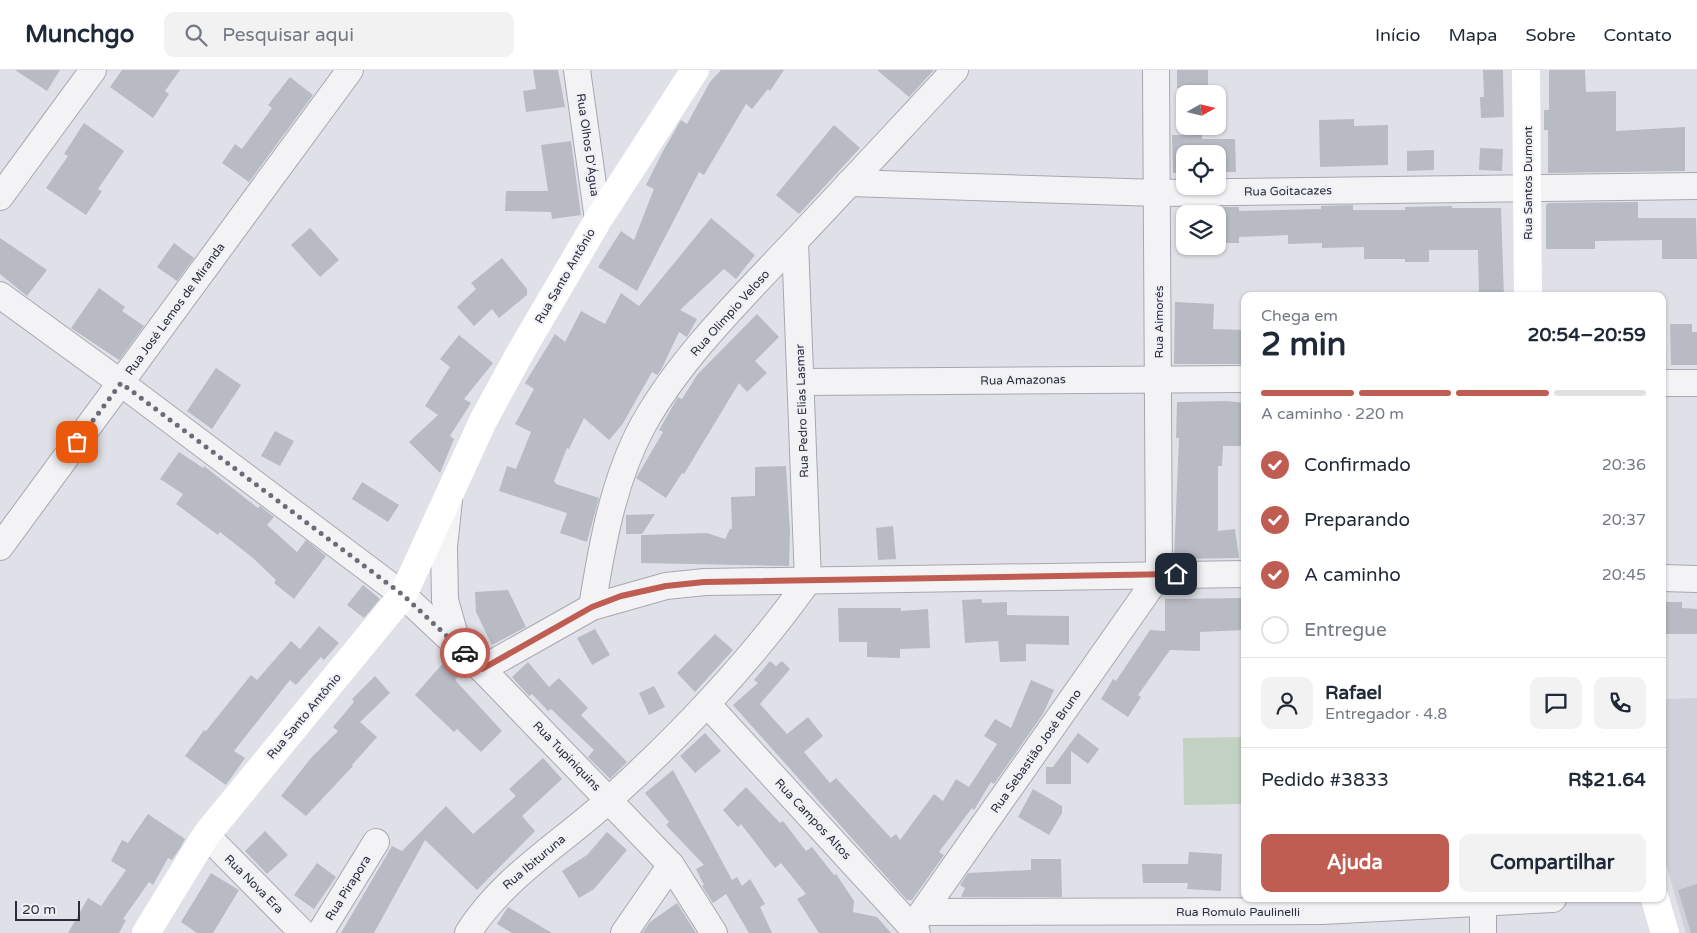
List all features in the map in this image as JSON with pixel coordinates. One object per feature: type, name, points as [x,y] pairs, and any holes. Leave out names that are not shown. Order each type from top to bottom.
[{"type":"street","points":[[0,197],[93,70]]},
{"type":"street","name":"Rua José Lemos de Miranda","points":[[0,546],[350,70]]},
{"type":"street","name":"Rua Olhos D'Água","points":[[577,70],[598,220]]},
{"type":"street","name":"Rua Santo Antônio","points":[[146,933],[206,835],[403,595],[484,421],[520,353],[598,220],[695,70]]},
{"type":"street","name":"Rua Olímpio Veloso","points":[[592,607],[601,552],[619,483],[643,426],[681,368],[722,319],[955,70]]},
{"type":"street","name":"Rua Aimorés","points":[[1156,70],[1159,575]]},
{"type":"street","name":"Rua Santos Dumont","points":[[1526,70],[1528,292]]},
{"type":"street","name":"Rua Goitacazes","points":[[849,183],[1158,193],[1697,186]]},
{"type":"street","name":"Rua Pedro Elias Lasmar","points":[[795,242],[802,382],[808,581]]},
{"type":"street","name":"Rua Tupiniquins","points":[[0,295],[121,383],[403,595],[482,669],[610,800],[671,866],[714,933]]},
{"type":"street","name":"Rua Amazonas","points":[[802,382],[1241,379]]},
{"type":"street","points":[[1666,383],[1697,383]]},
{"type":"street","name":"Rua Santo Antônio","points":[[450,492],[444,547],[445,600],[458,647]]},
{"type":"street","points":[[482,669],[592,607],[621,596],[666,586],[704,582],[1241,574]]},
{"type":"street","name":"Rua Sebastião José Bruno","points":[[917,924],[1159,575]]},
{"type":"street","points":[[1666,578],[1697,578]]},
{"type":"street","points":[[610,800],[708,705],[785,613],[808,581]]},
{"type":"street","name":"Rua Campos Altos","points":[[708,705],[917,924]]},
{"type":"street","name":"Rua Ibituruna","points":[[468,933],[494,896],[610,800]]},
{"type":"street","name":"Rua Nova Era","points":[[206,835],[303,933]]},
{"type":"street","name":"Rua Pirapora","points":[[320,933],[376,842]]},
{"type":"street","points":[[624,933],[671,866]]},
{"type":"street","name":"Rua Romulo Paulinelli","points":[[917,924],[1154,923],[1322,914],[1471,902]]},
{"type":"street","points":[[1483,902],[1483,933]]},
{"type":"street","points":[[1656,902],[1664,933]]},
{"type":"shaded area","points":[[1697,698],[1697,933],[1686,933],[1666,864],[1666,699]]},
{"type":"green space","points":[[1241,737],[1241,804],[1184,805],[1183,738]]},
{"type":"building","points":[[15,70],[60,70],[47,91]]},
{"type":"building","points":[[122,70],[180,70],[165,91],[169,94],[153,118],[110,87]]},
{"type":"building","points":[[533,70],[558,70],[565,107],[526,112],[523,91],[536,89]]},
{"type":"building","points":[[721,70],[784,70],[770,91],[768,89],[752,109],[746,104],[704,175],[699,172],[637,291],[598,267],[621,231],[634,240],[654,189],[646,185],[663,151],[681,120],[687,124],[710,82]]},
{"type":"building","points":[[877,70],[934,70],[909,97]]},
{"type":"building","points":[[1177,70],[1208,70],[1208,85],[1177,85]]},
{"type":"building","points":[[1483,70],[1503,70],[1504,117],[1481,118],[1480,97],[1484,97]]},
{"type":"building","points":[[1549,70],[1585,70],[1586,92],[1616,91],[1616,131],[1685,127],[1685,171],[1548,173],[1548,130],[1544,130],[1544,110],[1549,110]]},
{"type":"building","points":[[290,77],[313,95],[249,182],[222,163],[235,144],[242,149],[272,108],[268,105]]},
{"type":"building","points":[[1354,119],[1354,126],[1388,125],[1388,165],[1320,167],[1319,120]]},
{"type":"building","points":[[84,123],[124,151],[98,189],[102,191],[86,215],[46,188],[68,156],[64,154]]},
{"type":"building","points":[[834,125],[860,148],[799,214],[776,195]]},
{"type":"building","points":[[1172,135],[1202,135],[1202,139],[1235,139],[1236,172],[1226,172],[1226,145],[1176,145],[1176,173],[1173,173]]},
{"type":"building","points":[[571,141],[581,215],[552,219],[551,212],[505,211],[506,191],[548,191],[541,145]]},
{"type":"building","points":[[1480,148],[1503,149],[1502,171],[1479,170]]},
{"type":"building","points":[[1434,150],[1434,170],[1407,171],[1407,151]]},
{"type":"building","points":[[1638,202],[1638,218],[1696,218],[1697,259],[1662,259],[1662,240],[1595,241],[1595,249],[1546,249],[1546,205],[1548,203]]},
{"type":"building","points":[[1353,205],[1353,210],[1405,210],[1405,207],[1452,206],[1452,208],[1501,208],[1504,292],[1479,292],[1478,250],[1429,250],[1429,262],[1405,262],[1405,259],[1364,259],[1364,247],[1322,248],[1322,243],[1288,244],[1288,235],[1239,237],[1239,243],[1226,243],[1226,207],[1239,207],[1239,211],[1321,209],[1321,206]]},
{"type":"building","points":[[711,218],[755,255],[736,279],[724,269],[680,310],[697,319],[687,337],[679,332],[661,370],[657,375],[652,372],[622,425],[609,440],[584,418],[569,449],[567,448],[554,481],[556,484],[599,498],[587,542],[560,533],[567,513],[499,491],[507,466],[516,469],[531,432],[515,424],[534,389],[525,383],[555,334],[565,342],[581,311],[605,324],[621,293],[639,306]]},
{"type":"building","points":[[310,228],[339,260],[320,277],[291,245]]},
{"type":"building","points":[[0,238],[47,270],[27,296],[0,274]]},
{"type":"building","points":[[174,243],[194,258],[177,281],[157,267]]},
{"type":"building","points":[[502,258],[527,289],[527,295],[499,318],[492,309],[474,326],[457,307],[476,289],[471,283]]},
{"type":"building","points":[[99,288],[125,307],[122,311],[144,326],[119,360],[71,328]]},
{"type":"building","points":[[1175,302],[1214,304],[1213,329],[1241,330],[1241,364],[1174,364]]},
{"type":"building","points":[[757,314],[779,337],[755,361],[767,373],[747,392],[739,383],[684,474],[682,473],[666,498],[636,478],[663,432],[659,430],[678,397],[682,399],[697,375]]},
{"type":"building","points":[[1670,324],[1692,324],[1692,332],[1697,332],[1697,365],[1671,365]]},
{"type":"building","points":[[459,335],[493,363],[464,399],[471,403],[450,436],[454,439],[440,473],[409,442],[438,415],[425,406],[450,367],[440,359]]},
{"type":"building","points":[[216,368],[241,385],[212,429],[187,411]]},
{"type":"building","points":[[1177,402],[1241,403],[1241,446],[1223,446],[1222,466],[1218,466],[1218,531],[1235,529],[1239,558],[1174,559],[1179,438],[1176,438]]},
{"type":"building","points":[[275,431],[294,441],[280,466],[261,456]]},
{"type":"building","points":[[179,452],[203,468],[204,466],[258,508],[260,506],[274,517],[267,525],[297,552],[306,540],[326,556],[294,599],[274,583],[276,580],[253,558],[220,532],[218,535],[176,504],[183,494],[160,479]]},
{"type":"building","points":[[786,466],[790,532],[789,566],[641,563],[641,535],[707,533],[725,539],[730,529],[732,529],[731,497],[755,496],[755,467]]},
{"type":"building","points":[[362,482],[399,505],[388,522],[352,499]]},
{"type":"building","points":[[655,514],[642,534],[626,534],[626,515]]},
{"type":"building","points":[[893,526],[896,559],[878,560],[876,528]]},
{"type":"building","points":[[363,585],[380,599],[364,618],[347,605]]},
{"type":"building","points":[[508,590],[526,627],[492,645],[476,612],[475,592]]},
{"type":"building","points":[[1241,598],[1241,630],[1200,632],[1200,651],[1170,650],[1138,695],[1141,697],[1128,717],[1101,699],[1113,679],[1116,681],[1150,630],[1165,631],[1165,599]]},
{"type":"building","points":[[982,599],[982,603],[1007,602],[1007,615],[1069,616],[1069,645],[1026,644],[1026,661],[1000,662],[998,641],[965,643],[962,600]]},
{"type":"building","points":[[1666,602],[1682,602],[1682,608],[1697,609],[1697,634],[1666,634]]},
{"type":"building","points":[[838,608],[901,608],[901,611],[928,609],[930,648],[900,649],[900,658],[867,657],[867,642],[839,642]]},
{"type":"building","points":[[319,626],[339,643],[324,660],[321,657],[296,685],[290,680],[234,751],[245,758],[226,785],[185,756],[204,730],[206,731],[251,675],[257,680],[291,641],[300,649]]},
{"type":"building","points":[[595,629],[610,655],[592,665],[577,638]]},
{"type":"building","points":[[715,634],[733,650],[695,692],[677,673]]},
{"type":"building","points":[[445,661],[460,674],[455,680],[502,731],[481,752],[457,729],[454,732],[415,695]]},
{"type":"building","points":[[770,661],[776,666],[782,661],[790,669],[760,704],[787,734],[808,717],[823,736],[804,752],[830,783],[836,778],[891,838],[896,834],[900,840],[934,794],[943,801],[956,779],[969,787],[997,744],[984,736],[995,719],[1011,728],[1031,680],[1054,690],[1043,714],[994,784],[991,782],[974,810],[972,808],[939,852],[944,855],[912,900],[907,900],[733,705],[758,683],[754,680]]},
{"type":"building","points":[[528,662],[549,687],[559,678],[588,708],[581,715],[627,762],[610,779],[588,757],[594,750],[551,709],[548,711],[532,694],[529,696],[512,677]]},
{"type":"building","points":[[375,676],[390,693],[360,722],[377,737],[353,766],[306,816],[281,796],[311,758],[338,731],[333,727],[354,702],[352,699]]},
{"type":"building","points":[[654,686],[665,707],[649,715],[639,693]]},
{"type":"building","points":[[705,733],[721,751],[695,773],[680,756]]},
{"type":"building","points":[[1078,733],[1099,749],[1088,764],[1071,751],[1071,784],[1046,784],[1046,767],[1053,767]]},
{"type":"building","points":[[543,758],[562,779],[522,816],[535,831],[477,890],[425,840],[374,933],[341,933],[392,846],[402,851],[446,806],[473,834],[516,796],[509,789]]},
{"type":"building","points":[[673,770],[732,880],[737,877],[742,886],[750,879],[765,904],[760,907],[772,933],[749,933],[726,894],[713,903],[702,886],[704,885],[696,869],[704,865],[666,825],[669,822],[645,793]]},
{"type":"building","points":[[746,787],[780,823],[783,821],[806,851],[812,847],[834,875],[836,874],[854,901],[853,912],[877,917],[891,933],[819,933],[797,899],[806,894],[781,863],[775,868],[741,824],[738,827],[723,810]]},
{"type":"building","points":[[1033,789],[1062,806],[1062,813],[1049,835],[1018,817]]},
{"type":"building","points":[[148,814],[185,839],[172,860],[168,858],[153,885],[149,882],[123,919],[126,920],[119,933],[68,933],[88,898],[101,906],[126,870],[111,861],[122,840],[128,843]]},
{"type":"building","points":[[265,831],[288,855],[267,874],[245,851]]},
{"type":"building","points":[[607,832],[627,850],[594,889],[579,898],[562,871],[587,855]]},
{"type":"building","points":[[1189,852],[1222,854],[1221,891],[1187,889],[1188,883],[1143,883],[1142,864],[1188,864]]},
{"type":"building","points":[[1031,859],[1061,859],[1062,897],[961,897],[965,888],[960,885],[968,873],[1031,870]]},
{"type":"building","points":[[317,863],[336,877],[314,909],[294,895]]},
{"type":"building","points":[[211,873],[239,890],[213,933],[197,933],[181,922]]},
{"type":"building","points":[[1697,884],[1697,933],[1691,933],[1678,890]]},
{"type":"building","points":[[677,903],[696,933],[642,933],[650,922]]},
{"type":"building","points":[[508,907],[552,933],[512,933],[497,924]]},
{"type":"way so far","points":[[77,442],[121,383],[403,595],[465,653]]},
{"type":"route","points":[[465,653],[482,669],[592,607],[621,596],[666,586],[704,582],[1176,574]]}]
